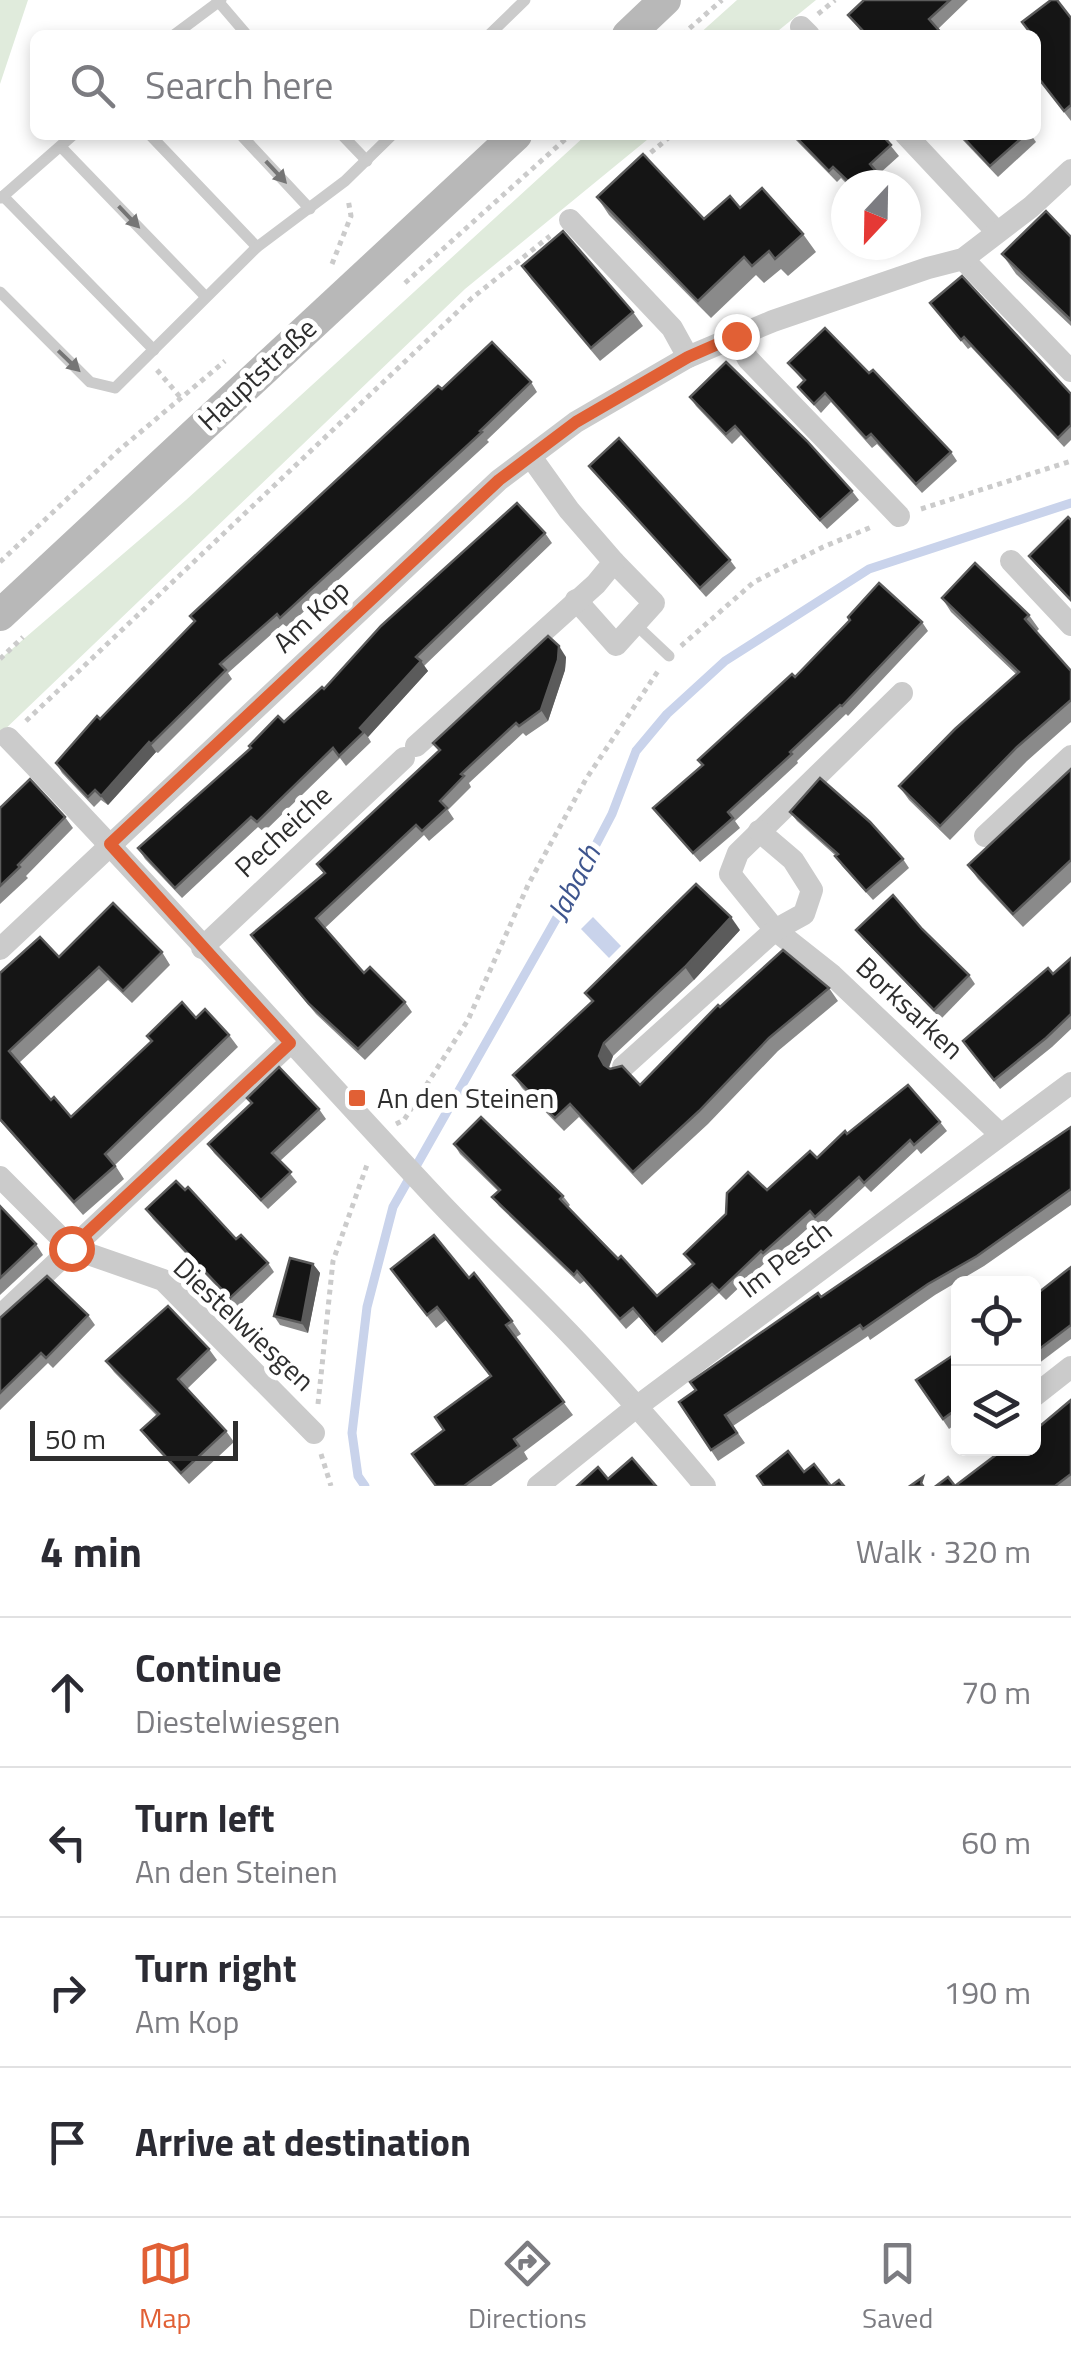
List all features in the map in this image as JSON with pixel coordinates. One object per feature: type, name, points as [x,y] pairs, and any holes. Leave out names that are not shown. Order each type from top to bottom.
[{"type":"main road","points":[[633,30],[665,0]]},
{"type":"main road","name":"Hauptstraße","points":[[0,615],[511,140]]},
{"type":"street","points":[[911,140],[997,232]]},
{"type":"street","name":"Am Kop","points":[[0,949],[499,480],[576,422],[688,357],[736,336],[963,259],[1031,207],[1071,170]]},
{"type":"street","points":[[570,220],[672,328],[688,357]]},
{"type":"street","points":[[963,259],[1071,372]]},
{"type":"street","points":[[736,336],[748,360],[899,516]]},
{"type":"street","points":[[530,457],[614,562],[654,603],[616,645],[576,600]]},
{"type":"street","points":[[1011,561],[1071,626]]},
{"type":"street","name":"Pecheiche","points":[[202,948],[614,562]]},
{"type":"street","name":"Borksarken","points":[[902,693],[738,853],[730,874],[775,930],[832,975],[1000,1134]]},
{"type":"street","points":[[8,738],[432,1194],[586,1351],[706,1486]]},
{"type":"street","points":[[985,836],[1071,756]]},
{"type":"street","points":[[623,1067],[775,930],[804,914],[812,890],[792,860],[759,832]]},
{"type":"street","points":[[0,1316],[290,1043]]},
{"type":"street","name":"Im Pesch","points":[[538,1486],[636,1408],[1071,1083]]},
{"type":"street","name":"Diestelwiesgen","points":[[0,1177],[71,1248],[162,1280],[314,1433]]},
{"type":"street","points":[[1041,1391],[1071,1367]]},
{"type":"lane","points":[[494,30],[525,0]]},
{"type":"lane","points":[[180,30],[218,1],[244,30]]},
{"type":"lane","points":[[68,140],[2,198],[150,354]]},
{"type":"lane","points":[[155,140],[257,247]]},
{"type":"lane","points":[[247,140],[310,208]]},
{"type":"lane","points":[[347,140],[367,162]]},
{"type":"lane","points":[[0,292],[90,382],[115,388],[257,247],[345,181],[387,140]]},
{"type":"lane","points":[[61,147],[205,296]]},
{"type":"lane","points":[[635,624],[669,656]]},
{"type":"path","points":[[688,30],[722,0]]},
{"type":"path","points":[[642,159],[666,140]]},
{"type":"path","points":[[327,276],[351,216],[345,181]]},
{"type":"path","points":[[8,738],[472,298],[570,220]]},
{"type":"path","points":[[150,354],[181,398]]},
{"type":"path","points":[[0,562],[118,450],[225,361]]},
{"type":"path","points":[[331,1486],[314,1433],[332,1261],[384,1140],[404,1120],[468,1020],[528,885],[586,778],[669,656],[754,582],[823,547],[899,516],[1071,461]]},
{"type":"green space","points":[[0,0],[28,0],[0,84]]},
{"type":"green space","points":[[737,0],[816,0],[779,30],[704,30]]},
{"type":"green space","points":[[581,140],[647,140],[465,289],[0,734],[0,660],[186,500]]},
{"type":"water","points":[[593,917],[621,946],[609,958],[581,929]]},
{"type":"building","points":[[864,0],[950,0],[929,19],[939,30],[862,30],[848,15]]},
{"type":"building","points":[[1051,0],[1057,0],[1071,18],[1071,105],[1064,111],[1041,81],[1041,30],[1028,30],[1022,22]]},
{"type":"building","points":[[799,140],[886,140],[891,145],[870,164],[875,170],[833,167],[829,171]]},
{"type":"building","points":[[966,140],[1019,140],[990,166]]},
{"type":"building","points":[[643,154],[704,219],[730,196],[740,208],[762,188],[803,234],[775,259],[769,251],[752,266],[744,257],[698,301],[597,197]]},
{"type":"building","points":[[1046,211],[1071,237],[1071,320],[1002,254]]},
{"type":"building","points":[[563,231],[633,312],[591,348],[522,266]]},
{"type":"building","points":[[962,276],[1071,394],[1071,425],[1058,438],[930,303]]},
{"type":"building","points":[[825,328],[869,373],[873,370],[951,452],[916,484],[871,434],[866,438],[825,393],[814,404],[798,387],[805,380],[788,363]]},
{"type":"building","points":[[492,342],[531,382],[280,618],[277,614],[220,664],[226,670],[149,742],[101,796],[95,790],[88,797],[56,763],[97,716],[100,719],[195,621],[190,616],[438,386],[442,389]]},
{"type":"building","points":[[726,362],[852,491],[820,520],[735,426],[726,434],[690,397]]},
{"type":"building","points":[[619,438],[730,560],[700,588],[589,466]]},
{"type":"building","points":[[517,503],[545,533],[416,657],[421,661],[360,728],[364,732],[339,756],[333,748],[257,822],[251,817],[175,888],[138,848],[251,748],[278,716],[284,722],[324,689],[381,626]]},
{"type":"building","points":[[1068,517],[1071,520],[1071,600],[1029,556]]},
{"type":"building","points":[[975,563],[1029,615],[1025,619],[1071,671],[1071,700],[1017,747],[940,826],[899,786],[1019,672],[942,598]]},
{"type":"building","points":[[879,583],[922,622],[842,706],[728,812],[733,818],[693,853],[653,808],[703,765],[698,760],[792,674],[795,677],[850,620],[848,617]]},
{"type":"building","points":[[548,636],[559,646],[558,660],[541,710],[519,726],[516,723],[461,774],[464,776],[440,801],[447,808],[422,831],[416,825],[316,918],[364,973],[370,967],[405,1002],[358,1049],[309,1004],[251,935],[325,873],[317,864],[440,750],[433,743]]},
{"type":"building","points":[[1071,769],[1071,860],[1013,914],[968,865]]},
{"type":"building","points":[[820,778],[870,822],[903,859],[866,891],[835,856],[838,854],[790,812]]},
{"type":"building","points":[[30,779],[65,817],[0,886],[0,808]]},
{"type":"building","points":[[696,884],[731,917],[685,967],[604,1043],[599,1056],[604,1065],[610,1069],[622,1066],[640,1085],[718,1005],[783,950],[829,988],[769,1038],[633,1172],[570,1104],[555,1118],[513,1075],[593,1001],[585,993]]},
{"type":"building","points":[[893,895],[969,975],[934,1010],[856,930]]},
{"type":"building","points":[[113,903],[162,952],[123,991],[99,967],[9,1051],[51,1100],[54,1097],[71,1117],[152,1041],[147,1036],[182,1002],[196,1018],[205,1009],[229,1035],[105,1154],[115,1166],[74,1202],[0,1119],[0,973],[40,937],[59,957]]},
{"type":"building","points":[[1071,958],[1071,1014],[994,1080],[963,1041],[1048,968],[1053,974]]},
{"type":"building","points":[[279,1067],[319,1109],[272,1153],[291,1172],[261,1200],[208,1144],[252,1103],[247,1098]]},
{"type":"building","points":[[908,1085],[940,1122],[914,1145],[910,1140],[864,1183],[859,1177],[815,1217],[810,1211],[719,1291],[712,1284],[655,1334],[633,1308],[620,1319],[577,1271],[574,1275],[492,1197],[500,1190],[454,1144],[481,1117],[563,1196],[560,1199],[657,1296],[694,1264],[684,1254],[726,1214],[727,1193],[748,1172],[767,1190],[810,1151],[817,1158],[845,1131],[847,1134]]},
{"type":"building","points":[[1071,1127],[1071,1189],[977,1256],[863,1329],[860,1325],[725,1415],[737,1433],[711,1450],[679,1402],[696,1390],[690,1382]]},
{"type":"building","points":[[176,1181],[185,1190],[188,1187],[236,1239],[241,1235],[268,1263],[230,1298],[146,1209]]},
{"type":"building","points":[[0,1206],[36,1244],[0,1278]]},
{"type":"building","points":[[434,1235],[469,1278],[474,1273],[512,1321],[506,1325],[564,1402],[514,1439],[519,1446],[464,1486],[436,1486],[412,1454],[444,1430],[435,1417],[491,1376],[437,1307],[427,1315],[391,1269]]},
{"type":"building","points":[[290,1258],[313,1264],[302,1323],[274,1316]]},
{"type":"building","points":[[1071,1267],[1071,1325],[1041,1348],[1041,1291]]},
{"type":"building","points":[[47,1276],[88,1315],[46,1358],[41,1353],[0,1393],[0,1318]]},
{"type":"building","points":[[168,1306],[209,1349],[178,1379],[226,1431],[181,1473],[141,1430],[159,1414],[106,1361]]},
{"type":"building","points":[[951,1357],[951,1413],[943,1419],[916,1380]]},
{"type":"building","points":[[1071,1400],[1071,1474],[1055,1486],[955,1486],[994,1456],[1041,1456],[1041,1425]]},
{"type":"building","points":[[788,1451],[804,1472],[814,1464],[831,1486],[764,1486],[757,1476]]},
{"type":"building","points":[[632,1458],[656,1486],[577,1486],[598,1467],[608,1479]]},
{"type":"building","points":[[948,1477],[955,1486],[936,1486]]},
{"type":"waterway","name":"Jabach","points":[[365,1486],[358,1476],[352,1433],[367,1307],[393,1207],[568,898],[612,814],[636,751],[667,714],[725,661],[869,569],[1071,503]]},
{"type":"place","name":"An den Steinen","points":[[357,1098]]},
{"type":"route","points":[[71,1248],[290,1043],[110,844],[499,480],[576,422],[688,357],[736,336]]}]
